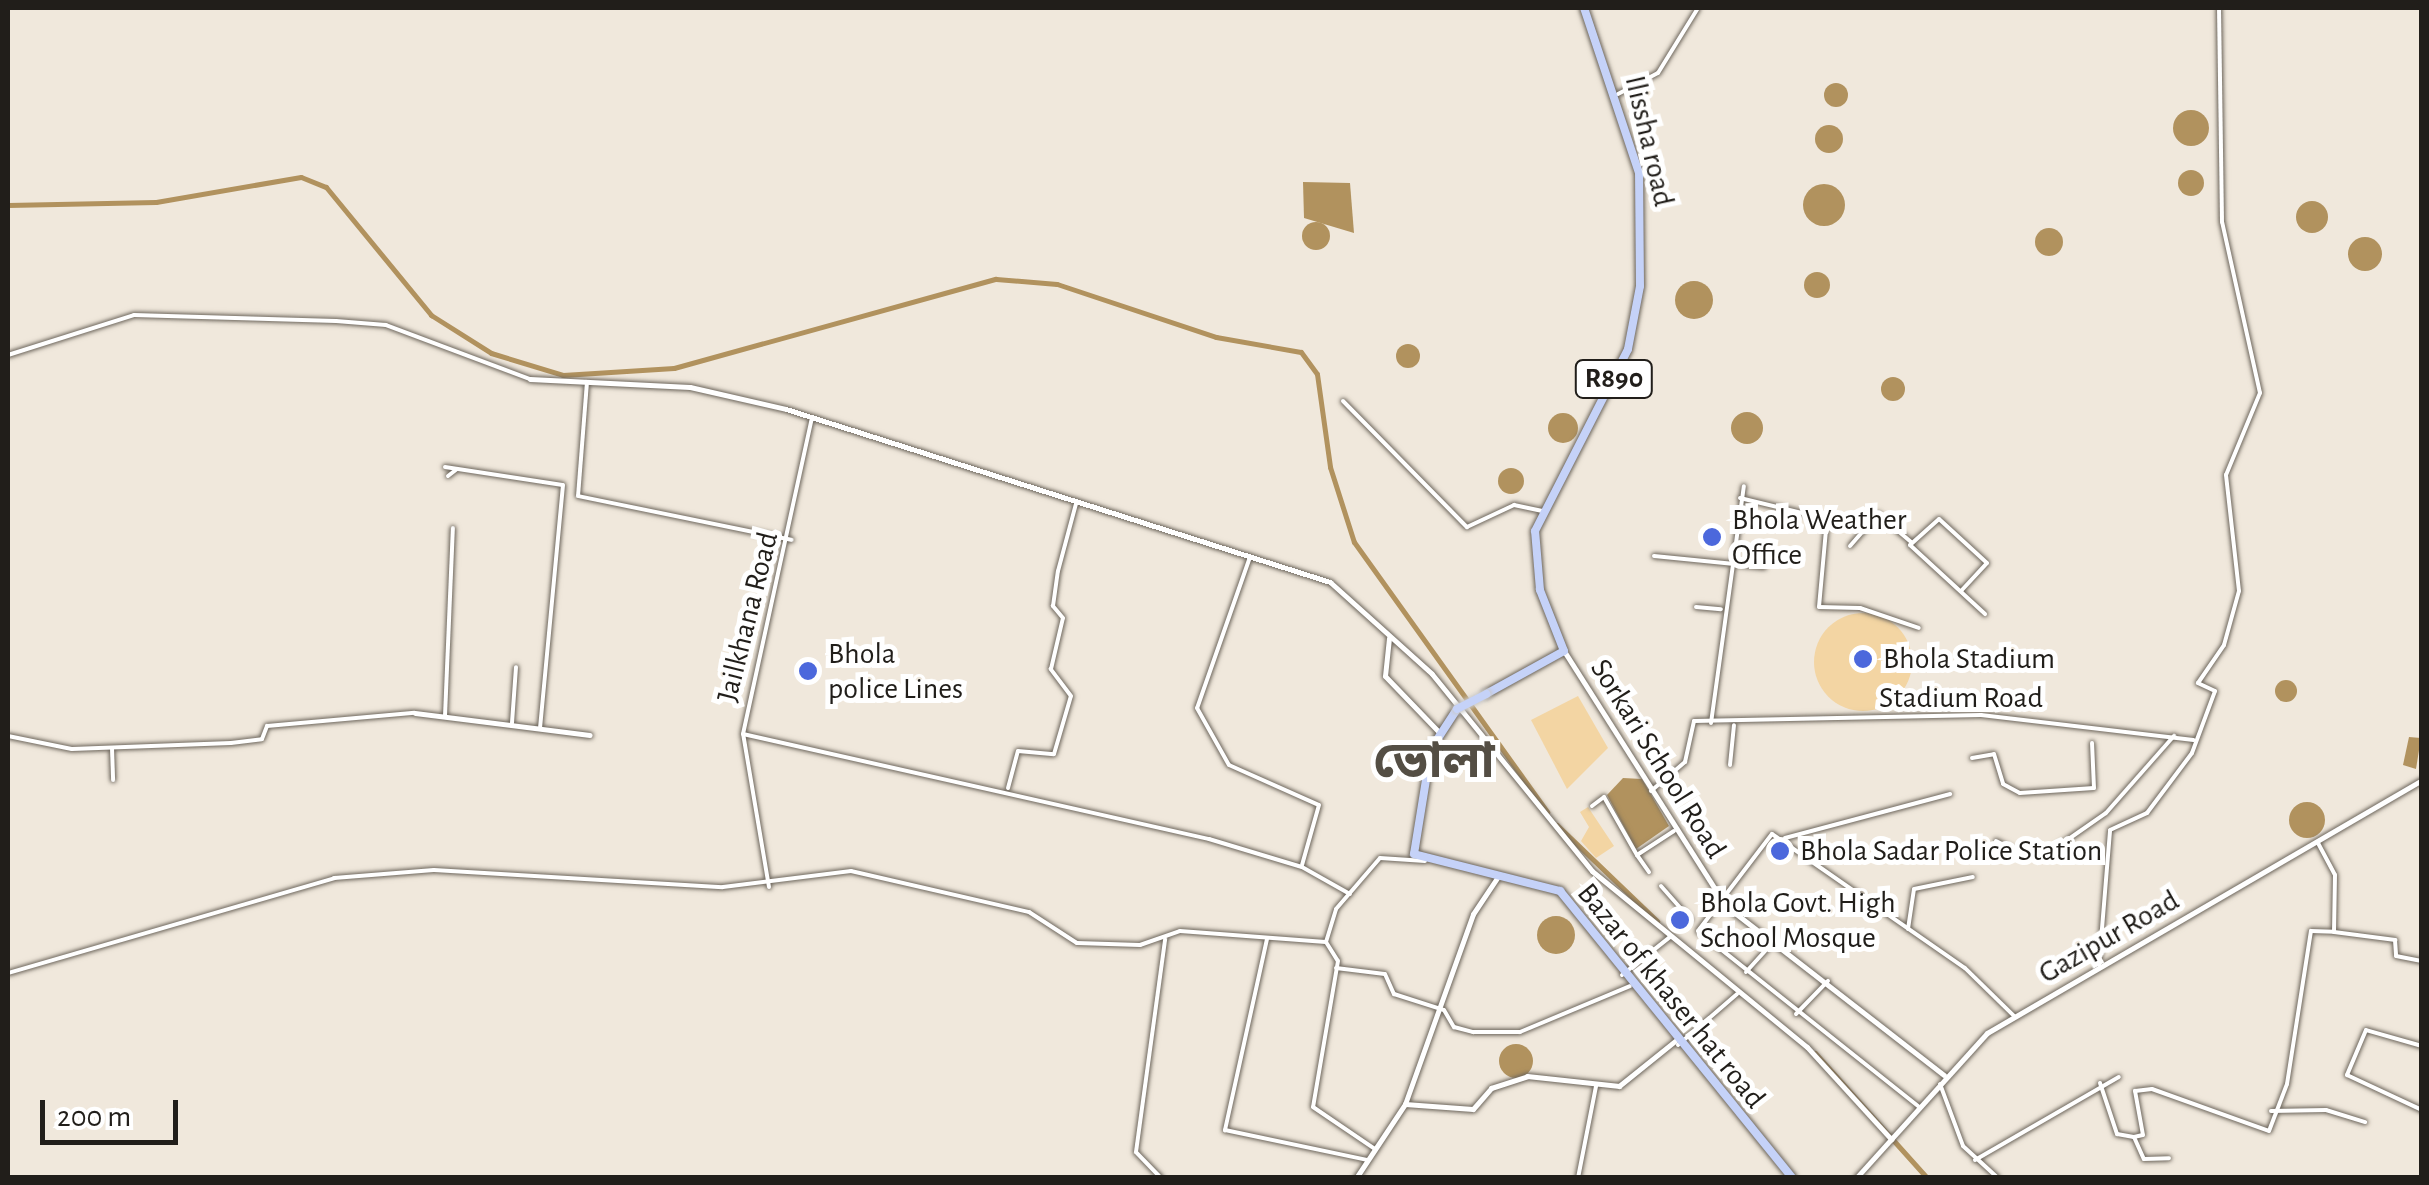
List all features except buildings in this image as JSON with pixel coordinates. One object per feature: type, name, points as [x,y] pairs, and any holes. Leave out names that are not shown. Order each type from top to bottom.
[{"type":"main road","name":"Ilissha road","points":[[1564,650],[1536,572],[1542,511],[1600,410],[1635,314],[1644,200],[1618,94],[1584,8]]},
{"type":"main road","points":[[1425,862],[1413,848],[1438,731],[1457,709],[1564,650]]},
{"type":"main road","name":"Bazar of khaser hat road","points":[[1425,862],[1499,874],[1560,891],[1676,1043],[1792,1178]]},
{"type":"street","points":[[1618,94],[1658,73],[1698,8]]},
{"type":"street","points":[[2100,970],[2110,830],[2147,813],[2195,740],[2215,691],[2198,683],[2224,645],[2238,590],[2226,534],[2228,464],[2260,393],[2222,222],[2220,8]]},
{"type":"street","points":[[8,354],[134,314],[386,325],[530,379],[690,387],[812,417],[1330,582],[1432,674],[1592,872],[1836,1073],[1891,1139]]},
{"type":"street","points":[[587,382],[580,497],[792,540]]},
{"type":"street","points":[[1343,402],[1467,527],[1514,505],[1542,511]]},
{"type":"street","name":"Jailkhana Road","points":[[768,887],[743,734],[792,540],[812,417]]},
{"type":"street","points":[[445,467],[563,486],[540,726]]},
{"type":"street","points":[[448,476],[457,469]]},
{"type":"street","points":[[1651,792],[1685,762],[1694,721],[1712,723],[1721,610],[1744,486]]},
{"type":"street","points":[[1740,498],[1827,518],[1819,608],[1860,608],[1919,628]]},
{"type":"street","points":[[1008,788],[1018,751],[1054,754],[1071,696],[1051,669],[1063,618],[1053,606],[1058,572],[1076,504]]},
{"type":"street","points":[[1850,546],[1878,514],[1985,614]]},
{"type":"street","points":[[1912,544],[1939,519],[1980,555],[1987,564],[1961,590]]},
{"type":"street","points":[[445,716],[452,528]]},
{"type":"street","points":[[1250,556],[1197,708],[1230,765],[1319,805],[1302,867]]},
{"type":"street","points":[[1654,556],[1728,560],[1764,567]]},
{"type":"street","points":[[1696,607],[1721,610]]},
{"type":"street","points":[[1389,638],[1386,676],[1438,731]]},
{"type":"street","name":"Sorkari School Road","points":[[1564,650],[1674,832],[1719,896],[1944,1076]]},
{"type":"street","points":[[512,723],[516,667]]},
{"type":"street","points":[[8,736],[112,748],[247,741],[262,739],[266,726],[415,713],[590,735]]},
{"type":"street","name":"Stadium Road","points":[[1712,723],[1981,715],[2195,740]]},
{"type":"street","points":[[1730,765],[1734,724]]},
{"type":"street","points":[[743,734],[1008,788],[1302,867],[1351,894]]},
{"type":"street","points":[[1996,841],[2025,856],[2050,852],[2106,813],[2174,736]]},
{"type":"street","points":[[1972,758],[1994,754],[2003,784],[2020,793],[2094,788],[2092,742]]},
{"type":"street","points":[[112,748],[113,780]]},
{"type":"street","name":"Gazipur Road","points":[[1856,1178],[1944,1076],[2014,1016],[2318,844],[2422,780]]},
{"type":"street","points":[[1784,838],[1950,794]]},
{"type":"street","points":[[1592,806],[1604,797],[1648,872]]},
{"type":"street","points":[[1637,855],[1674,832]]},
{"type":"street","points":[[1918,1106],[1796,1014],[1696,926],[1772,834],[1784,838],[1908,929],[2014,1016]]},
{"type":"street","points":[[2318,844],[2335,875],[2334,932]]},
{"type":"street","points":[[1375,1149],[1313,1107],[1336,968],[1326,942],[1351,894],[1384,856],[1425,862]]},
{"type":"street","points":[[8,973],[360,874],[768,887],[862,872],[1029,912],[1076,943],[1165,939],[1180,931],[1326,942]]},
{"type":"street","points":[[1356,1178],[1404,1104],[1444,1010],[1473,914],[1499,874]]},
{"type":"street","points":[[1908,929],[1914,889],[1973,876]]},
{"type":"street","points":[[1660,886],[1691,920]]},
{"type":"street","points":[[2100,1083],[2117,1134],[2144,1136],[2136,1091],[2174,1091],[2250,1130],[2269,1132],[2271,1112],[2287,1084],[2311,931],[2395,940],[2396,956],[2422,961]]},
{"type":"street","points":[[1622,975],[1670,937]]},
{"type":"street","points":[[1161,1178],[1136,1152],[1165,939]]},
{"type":"street","points":[[1268,939],[1224,1130],[1367,1160]]},
{"type":"street","points":[[1746,972],[1776,939]]},
{"type":"street","points":[[1336,968],[1385,974],[1394,994],[1444,1010],[1454,1026],[1473,1032],[1520,1032],[1630,986]]},
{"type":"street","points":[[1796,1014],[1828,981]]},
{"type":"street","points":[[1404,1104],[1474,1109],[1491,1088],[1527,1076],[1596,1086],[1629,1082],[1737,994]]},
{"type":"street","points":[[2422,1046],[2366,1030],[2347,1076],[2422,1110]]},
{"type":"street","points":[[1975,1160],[2100,1083],[2119,1077]]},
{"type":"street","points":[[1940,1084],[1975,1160],[1998,1178]]},
{"type":"street","points":[[1578,1178],[1596,1086]]},
{"type":"street","points":[[2271,1112],[2326,1110],[2366,1122]]},
{"type":"street","points":[[2134,1137],[2144,1160],[2169,1158]]},
{"type":"shaded area","points":[[1836,83],[1848,95],[1836,107],[1824,95]]},
{"type":"shaded area","points":[[2191,110],[2204,115],[2209,128],[2204,141],[2191,146],[2178,141],[2173,128],[2178,115]]},
{"type":"shaded area","points":[[1829,125],[1839,129],[1843,139],[1839,149],[1829,153],[1819,149],[1815,139],[1819,129]]},
{"type":"shaded area","points":[[2191,170],[2200,174],[2204,183],[2200,192],[2191,196],[2182,192],[2178,183],[2182,174]]},
{"type":"shaded area","points":[[1303,182],[1350,183],[1354,233],[1304,218]]},
{"type":"shaded area","points":[[1824,184],[1839,190],[1845,205],[1839,220],[1824,226],[1809,220],[1803,205],[1809,190]]},
{"type":"shaded area","points":[[2312,201],[2323,206],[2328,217],[2323,228],[2312,233],[2301,228],[2296,217],[2301,206]]},
{"type":"shaded area","points":[[1316,222],[1326,226],[1330,236],[1326,246],[1316,250],[1306,246],[1302,236],[1306,226]]},
{"type":"shaded area","points":[[2049,228],[2059,232],[2063,242],[2059,252],[2049,256],[2039,252],[2035,242],[2039,232]]},
{"type":"shaded area","points":[[2365,237],[2377,242],[2382,254],[2377,266],[2365,271],[2353,266],[2348,254],[2353,242]]},
{"type":"shaded area","points":[[1817,272],[1827,275],[1827,295],[1817,298],[1807,295],[1804,285],[1807,275]]},
{"type":"shaded area","points":[[1694,281],[1708,286],[1713,300],[1708,314],[1694,319],[1680,314],[1675,300],[1680,286]]},
{"type":"shaded area","points":[[1408,344],[1417,347],[1417,365],[1408,368],[1399,365],[1396,356],[1399,347]]},
{"type":"shaded area","points":[[1893,377],[1905,389],[1893,401],[1881,389]]},
{"type":"shaded area","points":[[1747,412],[1758,417],[1763,428],[1758,439],[1747,444],[1736,439],[1731,428],[1736,417]]},
{"type":"shaded area","points":[[1563,413],[1573,418],[1578,428],[1573,438],[1563,443],[1553,438],[1548,428],[1553,418]]},
{"type":"shaded area","points":[[1511,468],[1520,472],[1524,481],[1520,490],[1511,494],[1502,490],[1498,481],[1502,472]]},
{"type":"shaded area","name":"Bhola Stadium","points":[[1863,613],[1882,617],[1898,627],[1908,643],[1912,662],[1908,681],[1898,697],[1882,707],[1863,711],[1844,707],[1828,697],[1818,681],[1814,662],[1818,643],[1828,627],[1844,617]]},
{"type":"shaded area","points":[[2286,680],[2294,683],[2294,699],[2286,702],[2278,699],[2275,691],[2278,683]]},
{"type":"shaded area","points":[[1578,696],[1608,748],[1567,789],[1531,720]]},
{"type":"shaded area","points":[[2409,737],[2421,738],[2416,769],[2403,765]]},
{"type":"shaded area","points":[[1623,778],[1642,779],[1669,826],[1636,849],[1607,795]]},
{"type":"shaded area","points":[[2307,802],[2320,807],[2325,820],[2320,833],[2307,838],[2294,833],[2289,820],[2294,807]]},
{"type":"shaded area","points":[[1588,807],[1614,846],[1596,858],[1581,841],[1589,827],[1580,812]]},
{"type":"shaded area","points":[[1556,916],[1569,922],[1575,935],[1569,948],[1556,954],[1543,948],[1537,935],[1543,922]]},
{"type":"shaded area","points":[[1516,1044],[1528,1049],[1533,1061],[1528,1073],[1516,1078],[1504,1073],[1499,1061],[1504,1049]]},
{"type":"waterway","points":[[8,205],[156,202],[301,177],[326,187],[431,315],[491,353],[563,375],[674,368],[996,279],[1057,284],[1216,337],[1301,352],[1317,374],[1330,467],[1354,542],[1547,812]]},
{"type":"waterway","points":[[1557,825],[1657,921]]},
{"type":"waterway","points":[[1815,1053],[1927,1178]]},
{"type":"place","name":"Bhola Weather Office","points":[[1712,537]]},
{"type":"place","name":"Bhola Stadium","points":[[1863,659]]},
{"type":"place","name":"Bhola police Lines","points":[[808,671]]},
{"type":"place","name":"Bhola Sadar Police Station","points":[[1780,851]]},
{"type":"place","name":"Bhola Govt. High School Mosque","points":[[1680,920]]},
{"type":"district","name":"ভোলা","points":[[1434,763]]}]
